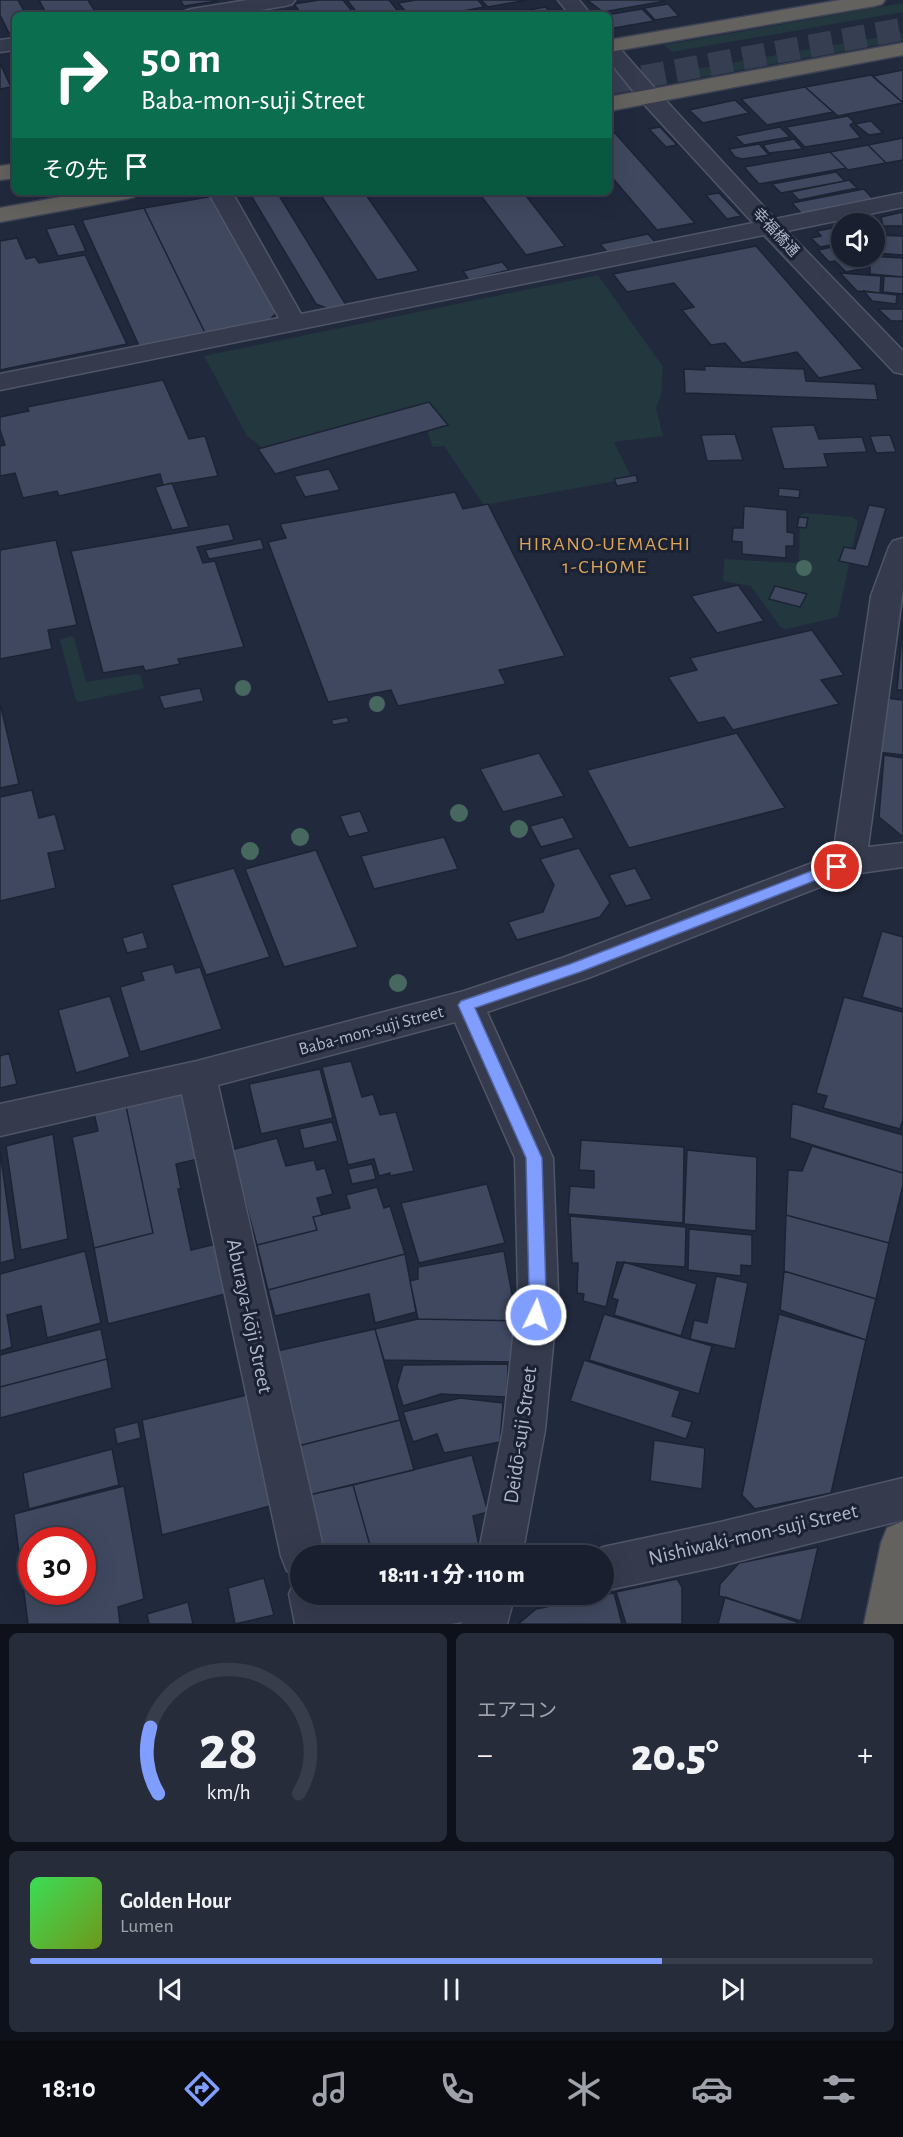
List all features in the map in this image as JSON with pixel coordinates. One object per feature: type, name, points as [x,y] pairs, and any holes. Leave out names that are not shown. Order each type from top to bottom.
[{"type":"highway","points":[[612,49],[875,0]]},
{"type":"highway","points":[[612,103],[647,92],[903,49]]},
{"type":"highway","points":[[0,215],[110,195]]},
{"type":"highway","points":[[886,1624],[903,1543]]},
{"type":"street","points":[[211,12],[285,0]]},
{"type":"street","points":[[568,0],[578,12]]},
{"type":"street","name":"幸福橋通","points":[[612,51],[770,227],[903,366]]},
{"type":"street","points":[[222,195],[294,323]]},
{"type":"street","points":[[0,382],[903,200]]},
{"type":"street","points":[[849,862],[886,596],[903,547]]},
{"type":"street","name":"Baba-mon-suji Street","points":[[0,1120],[197,1076],[466,1005],[575,968],[849,862],[903,855]]},
{"type":"street","name":"Deidō-suji Street","points":[[466,1005],[534,1158],[538,1292],[524,1430],[502,1545]]},
{"type":"street","name":"Aburaya-kōji Street","points":[[197,1076],[301,1545]]},
{"type":"street","name":"Nishiwaki-mon-suji Street","points":[[614,1567],[716,1545],[903,1499]]},
{"type":"street","points":[[314,1605],[318,1624]]},
{"type":"street","points":[[350,1624],[436,1605]]},
{"type":"street","points":[[484,1624],[490,1605]]},
{"type":"shaded area","points":[[903,3],[903,12],[672,52],[664,45]]},
{"type":"shaded area","points":[[903,33],[903,40],[697,78],[690,70]]},
{"type":"shaded area","points":[[598,275],[663,367],[661,396],[656,408],[663,436],[614,442],[632,478],[484,505],[444,446],[433,447],[428,434],[431,406],[266,451],[247,436],[204,356]]},
{"type":"shaded area","points":[[806,513],[852,517],[858,521],[838,617],[787,629],[781,628],[751,586],[723,581],[724,559],[795,563],[799,561],[800,515]]},
{"type":"shaded area","points":[[70,636],[74,637],[86,682],[136,674],[140,675],[144,687],[79,702],[76,700],[60,640]]},
{"type":"building","points":[[0,0],[18,0],[24,12],[12,12],[12,32],[9,33],[0,15]]},
{"type":"building","points":[[39,0],[88,0],[95,12],[45,12]]},
{"type":"building","points":[[180,0],[217,0],[217,1],[184,6]]},
{"type":"building","points":[[319,0],[343,0],[353,12],[300,12],[294,4]]},
{"type":"building","points":[[347,0],[389,0],[399,12],[357,12]]},
{"type":"building","points":[[416,0],[478,0],[484,7],[458,12],[406,12],[398,3]]},
{"type":"building","points":[[481,0],[527,0],[488,7]]},
{"type":"building","points":[[587,0],[664,0],[665,1],[603,12]]},
{"type":"building","points":[[668,4],[679,16],[655,20],[644,8]]},
{"type":"building","points":[[545,7],[551,12],[519,12]]},
{"type":"building","points":[[271,8],[274,12],[246,12]]},
{"type":"building","points":[[642,9],[654,21],[614,28],[612,14]]},
{"type":"building","points":[[0,63],[11,87],[0,89]]},
{"type":"building","points":[[903,70],[903,101],[901,101],[873,76]]},
{"type":"building","points":[[871,75],[903,103],[838,116],[805,87]]},
{"type":"building","points":[[805,87],[833,112],[767,125],[741,99]]},
{"type":"building","points":[[735,100],[749,113],[703,123],[689,110]]},
{"type":"building","points":[[848,116],[854,122],[850,125],[861,138],[805,147],[786,127]]},
{"type":"building","points":[[871,121],[883,133],[869,135],[855,124]]},
{"type":"building","points":[[660,127],[677,145],[666,147],[649,129]]},
{"type":"building","points":[[780,127],[790,137],[744,145],[735,136]]},
{"type":"building","points":[[615,133],[695,223],[657,230],[612,178],[612,134]]},
{"type":"building","points":[[903,138],[903,160],[886,163],[868,145]]},
{"type":"building","points":[[794,139],[803,149],[769,153],[763,145]]},
{"type":"building","points":[[759,144],[769,155],[742,159],[735,157],[729,149]]},
{"type":"building","points":[[868,145],[886,163],[848,170],[830,152]]},
{"type":"building","points":[[830,152],[846,168],[759,184],[744,167]]},
{"type":"building","points":[[836,172],[845,181],[781,193],[772,184]]},
{"type":"building","points":[[849,180],[857,188],[799,200],[791,192]]},
{"type":"building","points":[[864,189],[873,199],[802,214],[792,203]]},
{"type":"building","points":[[719,193],[741,216],[727,219],[706,195]]},
{"type":"building","points":[[251,195],[279,195],[346,305],[329,309],[316,304]]},
{"type":"building","points":[[321,195],[366,195],[419,271],[377,280]]},
{"type":"building","points":[[480,195],[525,195],[565,246],[526,255]]},
{"type":"building","points":[[214,196],[277,312],[267,323],[206,335],[144,208]]},
{"type":"building","points":[[144,208],[206,335],[140,348],[82,220]]},
{"type":"building","points":[[903,212],[903,226],[885,226],[885,216]]},
{"type":"building","points":[[74,224],[86,251],[58,256],[46,229]]},
{"type":"building","points":[[831,228],[831,245],[820,247],[811,238],[821,236],[817,231]]},
{"type":"building","points":[[648,234],[655,242],[607,252],[600,244]]},
{"type":"building","points":[[885,235],[903,236],[903,255],[885,254]]},
{"type":"building","points":[[17,238],[26,259],[35,257],[39,263],[85,255],[127,344],[0,370],[0,241]]},
{"type":"building","points":[[756,246],[863,369],[819,378],[797,352],[742,363],[725,343],[711,345],[682,310],[694,307],[674,283],[627,292],[613,274]]},
{"type":"building","points":[[831,247],[831,262],[829,262],[818,250]]},
{"type":"building","points":[[885,257],[903,258],[903,277],[870,274],[870,267],[885,267]]},
{"type":"building","points":[[502,262],[509,270],[469,280],[463,271]]},
{"type":"building","points":[[841,267],[866,268],[846,272]]},
{"type":"building","points":[[840,273],[881,276],[880,293],[857,291]]},
{"type":"building","points":[[884,276],[903,277],[903,294],[883,292]]},
{"type":"building","points":[[864,291],[897,295],[896,304],[872,301]]},
{"type":"building","points":[[878,309],[903,309],[903,321],[891,321]]},
{"type":"building","points":[[704,366],[804,369],[806,381],[875,384],[878,400],[685,393],[684,369],[705,370]]},
{"type":"building","points":[[163,380],[189,439],[205,436],[218,476],[163,485],[160,474],[59,496],[57,491],[23,498],[15,473],[0,476],[0,446],[5,445],[0,430],[0,417],[29,411],[27,407]]},
{"type":"building","points":[[429,402],[448,425],[275,474],[258,449]]},
{"type":"building","points":[[814,425],[819,439],[862,437],[867,452],[824,454],[828,467],[784,469],[771,427]]},
{"type":"building","points":[[735,434],[743,460],[707,461],[701,435]]},
{"type":"building","points":[[890,435],[896,452],[876,453],[870,436]]},
{"type":"building","points":[[329,469],[340,490],[305,497],[294,476]]},
{"type":"building","points":[[636,475],[638,482],[617,486],[614,479]]},
{"type":"building","points":[[172,483],[189,527],[172,530],[155,487]]},
{"type":"building","points":[[779,488],[800,490],[799,498],[778,496]]},
{"type":"building","points":[[455,492],[463,509],[488,504],[565,656],[499,670],[506,684],[398,706],[391,690],[328,702],[268,542],[286,538],[280,524]]},
{"type":"building","points":[[869,505],[886,508],[868,567],[839,561],[844,547],[855,549]]},
{"type":"building","points":[[744,506],[787,510],[787,532],[794,533],[794,546],[786,546],[786,558],[742,554],[742,542],[732,541],[733,528],[743,528]]},
{"type":"building","points":[[799,517],[808,518],[806,528],[797,527]]},
{"type":"building","points":[[229,524],[234,540],[197,547],[203,563],[215,561],[244,647],[178,659],[180,664],[145,671],[143,666],[103,673],[71,551]]},
{"type":"building","points":[[261,539],[264,549],[209,559],[205,550]]},
{"type":"building","points":[[56,540],[77,625],[48,630],[52,649],[0,659],[0,550]]},
{"type":"building","points":[[738,585],[764,621],[717,633],[691,596]]},
{"type":"building","points":[[775,586],[807,594],[800,607],[769,599]]},
{"type":"building","points":[[903,623],[903,690],[897,690]]},
{"type":"building","points":[[812,630],[844,675],[821,680],[839,704],[733,730],[724,717],[698,723],[668,677],[697,670],[690,658]]},
{"type":"building","points":[[200,688],[204,701],[164,709],[159,696]]},
{"type":"building","points":[[886,698],[903,700],[903,755],[877,752]]},
{"type":"building","points":[[0,703],[19,784],[0,788]]},
{"type":"building","points":[[347,717],[349,722],[333,725],[331,720]]},
{"type":"building","points":[[737,733],[785,808],[629,848],[587,770]]},
{"type":"building","points":[[539,753],[564,796],[503,812],[480,769]]},
{"type":"building","points":[[884,755],[903,758],[903,837],[879,817]]},
{"type":"building","points":[[32,790],[39,818],[55,814],[65,850],[48,853],[56,888],[0,901],[0,797]]},
{"type":"building","points":[[360,811],[369,832],[349,837],[340,816]]},
{"type":"building","points":[[563,817],[574,838],[541,847],[530,826]]},
{"type":"building","points":[[444,837],[458,869],[374,889],[361,856]]},
{"type":"building","points":[[579,848],[610,903],[600,917],[517,940],[508,922],[543,912],[554,885],[540,859]]},
{"type":"building","points":[[316,850],[358,947],[284,967],[245,869]]},
{"type":"building","points":[[234,868],[270,957],[206,975],[172,885]]},
{"type":"building","points":[[635,868],[652,899],[626,906],[609,875]]},
{"type":"building","points":[[882,931],[903,937],[903,1009],[862,997]]},
{"type":"building","points":[[143,932],[148,948],[127,953],[122,938]]},
{"type":"building","points":[[173,964],[176,973],[200,967],[222,1029],[140,1052],[120,987],[144,980],[141,972]]},
{"type":"building","points":[[110,996],[130,1057],[76,1073],[58,1010]]},
{"type":"building","points":[[844,997],[903,1012],[903,1119],[900,1129],[823,1108],[827,1096],[816,1093]]},
{"type":"building","points":[[9,1053],[17,1084],[0,1088],[0,1056]]},
{"type":"building","points":[[351,1061],[362,1097],[373,1094],[380,1115],[396,1112],[414,1171],[379,1176],[374,1159],[348,1165],[322,1067]]},
{"type":"building","points":[[320,1069],[333,1118],[261,1134],[249,1084]]},
{"type":"building","points":[[182,1093],[198,1159],[176,1164],[181,1189],[178,1189],[191,1250],[216,1244],[229,1293],[108,1324],[94,1248],[153,1233],[126,1106]]},
{"type":"building","points":[[792,1103],[903,1135],[903,1173],[790,1138]]},
{"type":"building","points":[[126,1106],[153,1233],[94,1248],[72,1137],[98,1131],[94,1113]]},
{"type":"building","points":[[332,1122],[338,1141],[304,1149],[299,1129]]},
{"type":"building","points":[[53,1134],[68,1239],[21,1250],[6,1146]]},
{"type":"building","points":[[277,1138],[286,1166],[314,1160],[317,1170],[325,1168],[333,1194],[317,1198],[322,1215],[313,1217],[317,1230],[257,1245],[231,1150]]},
{"type":"building","points":[[581,1140],[684,1147],[683,1223],[568,1214],[570,1186],[594,1188],[594,1171],[579,1170]]},
{"type":"building","points":[[812,1146],[903,1173],[903,1185],[889,1243],[786,1215],[788,1170],[802,1171]]},
{"type":"building","points":[[687,1150],[757,1157],[756,1231],[684,1224]]},
{"type":"building","points":[[0,1151],[15,1259],[0,1263]]},
{"type":"building","points":[[372,1164],[376,1179],[352,1184],[348,1169]]},
{"type":"building","points":[[487,1184],[505,1243],[419,1263],[401,1203]]},
{"type":"building","points":[[377,1187],[384,1208],[390,1206],[405,1254],[268,1290],[257,1245],[317,1230],[313,1217],[350,1208],[346,1195]]},
{"type":"building","points":[[786,1215],[889,1243],[876,1299],[784,1271]]},
{"type":"building","points":[[570,1216],[686,1227],[685,1267],[617,1262],[606,1307],[583,1301],[584,1294],[577,1293],[578,1263],[572,1263]]},
{"type":"building","points":[[689,1229],[752,1235],[752,1266],[741,1265],[741,1276],[688,1270]]},
{"type":"building","points":[[85,1251],[101,1323],[47,1338],[41,1306],[7,1315],[12,1347],[0,1351],[0,1274]]},
{"type":"building","points":[[504,1251],[517,1321],[418,1319],[410,1281],[418,1279],[418,1267]]},
{"type":"building","points":[[405,1254],[416,1312],[375,1323],[369,1294],[275,1316],[268,1290]]},
{"type":"building","points":[[624,1262],[697,1284],[681,1336],[614,1315],[618,1300],[612,1298]]},
{"type":"building","points":[[784,1271],[876,1299],[866,1340],[780,1310]]},
{"type":"building","points":[[716,1276],[748,1283],[735,1349],[690,1339],[694,1320],[707,1323]]},
{"type":"building","points":[[604,1314],[712,1346],[699,1394],[589,1360]]},
{"type":"building","points":[[779,1314],[866,1340],[831,1493],[755,1509],[742,1495]]},
{"type":"building","points":[[418,1319],[517,1321],[511,1362],[384,1360],[375,1329]]},
{"type":"building","points":[[101,1329],[107,1359],[0,1387],[0,1355]]},
{"type":"building","points":[[375,1329],[400,1420],[298,1446],[277,1351]]},
{"type":"building","points":[[107,1359],[112,1388],[0,1418],[0,1387]]},
{"type":"building","points":[[584,1360],[680,1391],[672,1416],[692,1422],[686,1439],[570,1401]]},
{"type":"building","points":[[508,1364],[507,1397],[441,1394],[403,1406],[397,1386],[403,1365]]},
{"type":"building","points":[[251,1394],[277,1504],[162,1535],[142,1420]]},
{"type":"building","points":[[460,1398],[503,1403],[500,1442],[444,1453],[437,1434],[413,1442],[403,1412]]},
{"type":"building","points":[[400,1420],[414,1470],[309,1495],[298,1446]]},
{"type":"building","points":[[138,1422],[141,1438],[117,1444],[114,1428]]},
{"type":"building","points":[[654,1440],[705,1448],[702,1489],[650,1481]]},
{"type":"building","points":[[112,1449],[119,1485],[29,1509],[23,1473]]},
{"type":"building","points":[[472,1455],[488,1512],[473,1516],[479,1545],[370,1545],[353,1485]]},
{"type":"building","points":[[353,1485],[370,1545],[320,1545],[309,1495]]},
{"type":"building","points":[[124,1486],[144,1599],[118,1607],[120,1624],[28,1624],[26,1605],[96,1605],[96,1527],[18,1527],[18,1545],[14,1514]]},
{"type":"building","points":[[818,1547],[801,1621],[719,1596],[720,1584],[739,1563]]},
{"type":"building","points":[[264,1578],[274,1615],[235,1624],[228,1588]]},
{"type":"building","points":[[677,1579],[682,1587],[682,1624],[626,1624],[616,1592]]},
{"type":"building","points":[[614,1593],[622,1624],[518,1624],[536,1609],[556,1605],[614,1605]]},
{"type":"building","points":[[725,1597],[797,1622],[797,1624],[718,1624]]},
{"type":"building","points":[[188,1602],[193,1624],[149,1624],[147,1614]]},
{"type":"tunnel","points":[[612,82],[903,29]]},
{"type":"district","name":"HIRANO-UEMACHI 1-CHOME","points":[[605,554]]},
{"type":"route","points":[[536,1315],[538,1292],[534,1158],[466,1005],[575,968],[837,867]]}]
